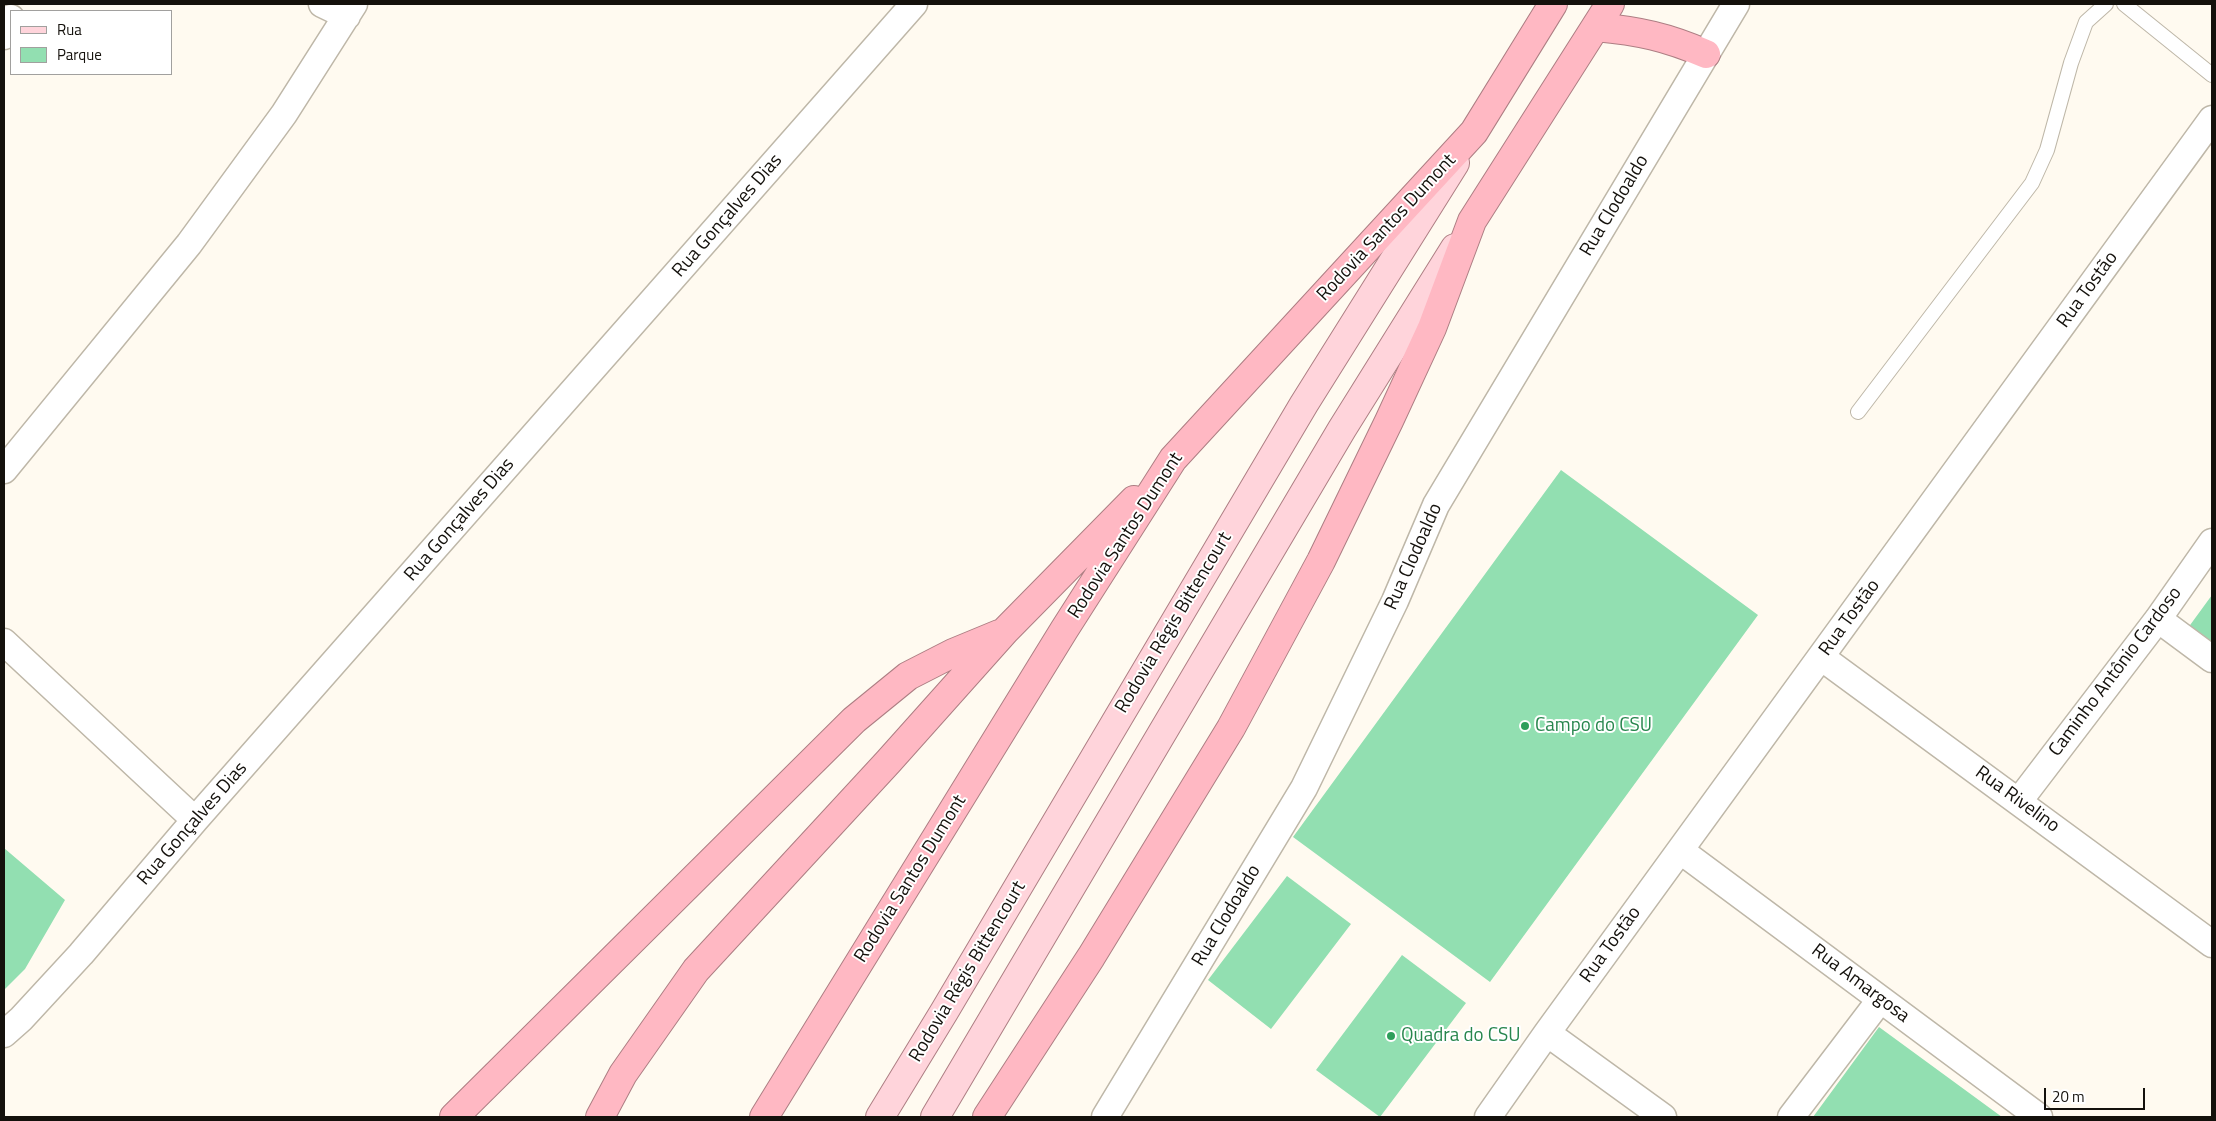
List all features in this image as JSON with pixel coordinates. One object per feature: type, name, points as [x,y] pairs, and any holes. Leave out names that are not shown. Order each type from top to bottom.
[{"type":"highway","name":"Rodovia Santos Dumont","points":[[764,1117],[1059,638],[1173,459],[1474,132],[1552,4]]},
{"type":"highway","points":[[987,1117],[1091,957],[1231,728],[1321,561],[1432,328],[1472,221],[1610,4]]},
{"type":"highway","points":[[1596,27],[1651,34],[1675,40],[1706,54]]},
{"type":"highway","points":[[600,1117],[623,1074],[696,970],[888,762],[1005,631],[1173,459]]},
{"type":"highway","points":[[454,1117],[854,720],[908,676],[953,653],[1005,631]]},
{"type":"main road","name":"Rodovia Régis Bittencourt","points":[[880,1117],[950,1004],[1304,404],[1474,132]]},
{"type":"main road","points":[[935,1117],[1342,429],[1472,221]]},
{"type":"street","points":[[4,470],[189,244],[284,114],[350,10],[322,4]]},
{"type":"street","name":"Rua Gonçalves Dias","points":[[4,1034],[21,1019],[81,954],[195,820],[914,4]]},
{"type":"street","name":"Rua Clodoaldo","points":[[1104,1117],[1304,788],[1395,601],[1436,505],[1736,4]]},
{"type":"street","points":[[4,36],[10,21]]},
{"type":"street","name":"Rua Tostão","points":[[1488,1117],[1547,1032],[2212,119]]},
{"type":"street","name":"Caminho Antônio Cardoso","points":[[2019,801],[2158,619],[2212,542]]},
{"type":"street","points":[[2158,619],[2212,659]]},
{"type":"street","points":[[4,642],[195,820]]},
{"type":"street","name":"Rua Rivelino","points":[[1821,657],[2019,801],[2208,933]]},
{"type":"street","name":"Rua Amargosa","points":[[1680,851],[2040,1117]]},
{"type":"street","points":[[1791,1117],[1880,1000]]},
{"type":"street","points":[[1547,1032],[1663,1117]]},
{"type":"lane","points":[[1858,412],[2032,183],[2047,150],[2071,63],[2086,22],[2106,4]]},
{"type":"lane","points":[[2124,4],[2212,75]]},
{"type":"green space","name":"Campo do CSU","points":[[1561,470],[1758,615],[1490,982],[1293,837]]},
{"type":"green space","points":[[2212,595],[2212,651],[2185,632]]},
{"type":"green space","points":[[4,848],[65,900],[25,969],[4,990]]},
{"type":"green space","points":[[1287,876],[1351,924],[1271,1029],[1208,980]]},
{"type":"green space","name":"Quadra do CSU","points":[[1402,955],[1466,1003],[1380,1117],[1316,1070]]},
{"type":"green space","points":[[1879,1027],[2002,1117],[1813,1117]]},
{"type":"place","name":"Campo do CSU","points":[[1525,726]]},
{"type":"place","name":"Quadra do CSU","points":[[1391,1036]]}]
